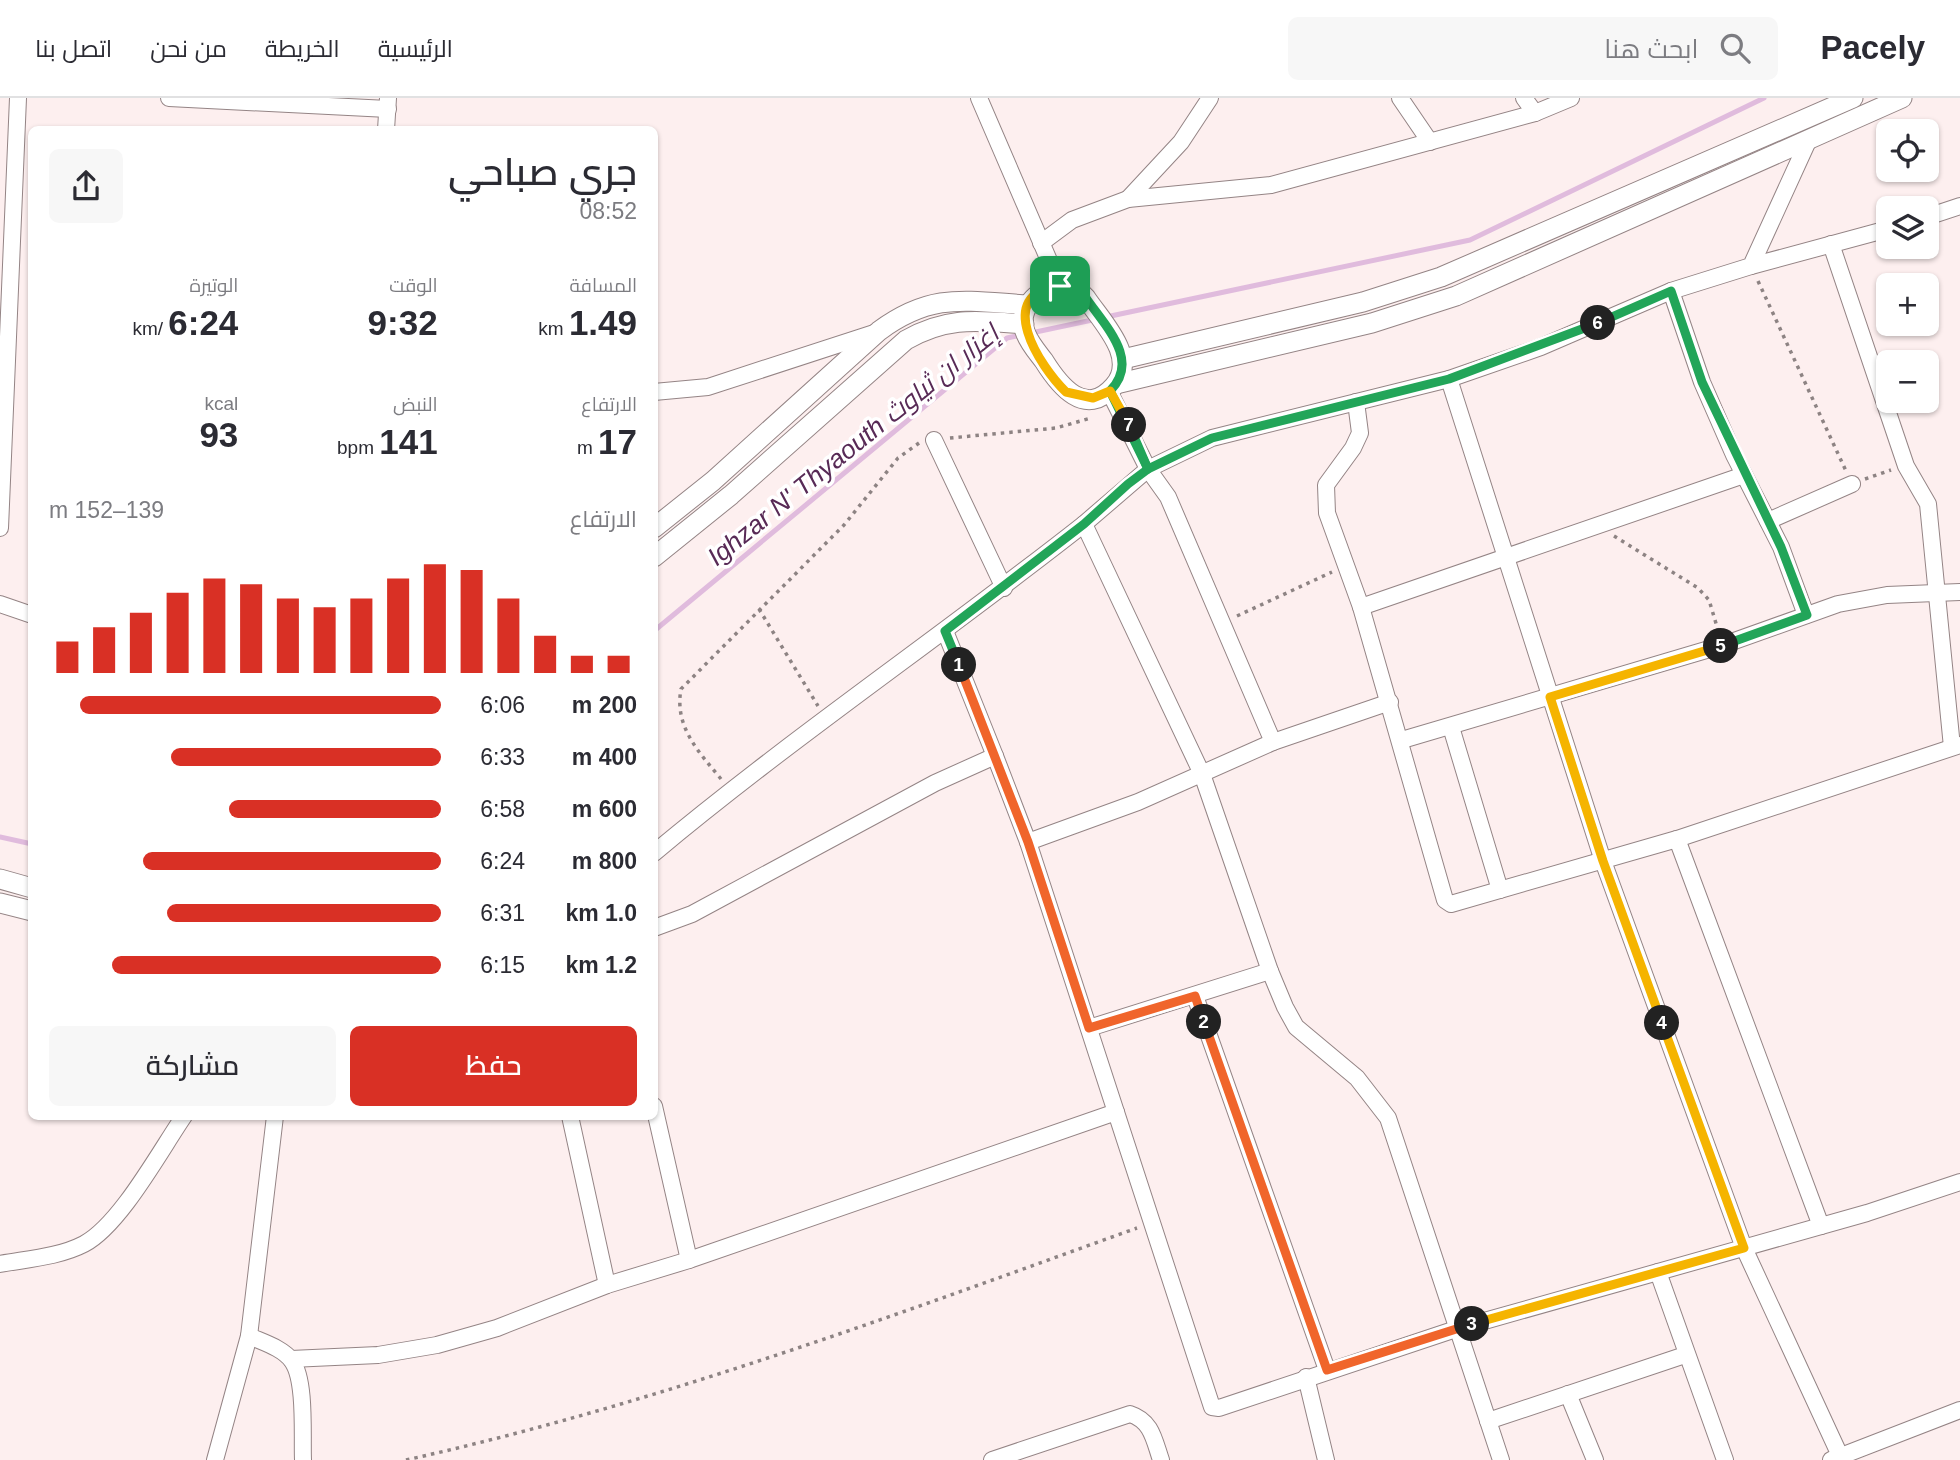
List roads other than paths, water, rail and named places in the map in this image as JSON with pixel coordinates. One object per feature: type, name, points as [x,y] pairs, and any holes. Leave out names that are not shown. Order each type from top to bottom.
[{"type":"street","points":[[0,528],[3,395],[18,98]]},
{"type":"street","points":[[169,98],[388,104],[386,126]]},
{"type":"street","points":[[979,98],[1060,286]]},
{"type":"street","points":[[1128,199],[1181,142],[1210,98]]},
{"type":"street","points":[[1400,98],[1430,142]]},
{"type":"street","points":[[1524,98],[1535,113]]},
{"type":"street","points":[[1041,243],[1072,220],[1128,199],[1271,185],[1535,113],[1571,98]]},
{"type":"street","points":[[1123,359],[1363,302],[1441,277],[1853,98]]},
{"type":"street","points":[[1273,743],[1168,497],[1148,469],[1120,409],[1113,388],[1123,359],[1121,350],[1079,291],[1060,286],[1041,291],[1026,315],[1026,334],[1066,392],[1093,398],[1113,388],[1413,311],[1493,281],[1902,98]]},
{"type":"street","points":[[1751,266],[1809,139]]},
{"type":"street","points":[[1939,213],[1960,206]]},
{"type":"street","points":[[658,850],[825,717],[1003,588],[1148,469],[1212,438],[1449,379],[1541,347],[1671,291],[1876,232]]},
{"type":"street","points":[[1356,402],[1360,433],[1326,485],[1328,522],[1361,607],[1402,740],[1445,900],[1457,903],[1677,839],[1956,746],[1935,592],[1928,504],[1906,467],[1831,244]]},
{"type":"street","points":[[1671,291],[1702,382],[1768,521],[1807,615]]},
{"type":"street","points":[[658,525],[713,481],[879,331],[904,313],[932,303],[962,300],[1026,315]]},
{"type":"street","points":[[658,553],[731,495],[906,340],[924,330],[962,320],[1026,315]]},
{"type":"street","points":[[658,392],[708,387],[879,331]]},
{"type":"street","points":[[1449,379],[1603,861],[1744,1248],[1837,1459],[1960,1410]]},
{"type":"street","points":[[934,440],[1003,588]]},
{"type":"street","points":[[1361,607],[1744,475]]},
{"type":"street","points":[[1768,521],[1852,484]]},
{"type":"street","points":[[1084,524],[1202,774],[1269,971],[1296,1027],[1357,1078],[1388,1118],[1501,1460]]},
{"type":"street","points":[[1402,740],[1723,645],[1861,599],[1960,592]]},
{"type":"street","points":[[0,604],[28,614]]},
{"type":"street","points":[[945,631],[1028,842],[1213,1407],[1219,1408],[1456,1329],[1822,1226],[1960,1182]]},
{"type":"street","points":[[1028,842],[1138,802],[1273,743],[1390,702]]},
{"type":"street","points":[[1451,727],[1500,890]]},
{"type":"street","points":[[658,927],[692,914],[935,783],[995,756]]},
{"type":"street","points":[[1677,839],[1822,1226]]},
{"type":"street","points":[[0,879],[28,887]]},
{"type":"street","points":[[0,903],[28,910]]},
{"type":"street","points":[[1089,1028],[1269,971]]},
{"type":"street","points":[[1195,996],[1327,1370]]},
{"type":"street","points":[[249,1336],[292,1359],[378,1355],[438,1346],[539,1313],[607,1285],[689,1260],[1116,1112]]},
{"type":"street","points":[[0,1264],[63,1252],[99,1234],[115,1218],[181,1120]]},
{"type":"street","points":[[215,1460],[249,1336],[275,1120]]},
{"type":"street","points":[[571,1120],[607,1285]]},
{"type":"street","points":[[657,1120],[689,1260]]},
{"type":"street","points":[[1658,1272],[1685,1355],[1725,1460]]},
{"type":"street","points":[[1488,1422],[1685,1355]]},
{"type":"street","points":[[292,1359],[301,1399],[303,1460]]},
{"type":"street","points":[[1307,1377],[1326,1460]]},
{"type":"street","points":[[1568,1394],[1595,1460]]},
{"type":"street","points":[[992,1460],[1130,1414],[1142,1418],[1151,1430],[1161,1460]]},
{"type":"waterway","name":"Ighzar N' Thyaouth إغزار ان ثياوث","points":[[1106,317],[1470,240],[1764,98]]},
{"type":"waterway","name":"Ighzar N' Thyaouth إغزار ان ثياوث","points":[[1031,333],[1097,319]]},
{"type":"waterway","name":"Ighzar N' Thyaouth إغزار ان ثياوث","points":[[658,628],[1007,338],[1021,335]]},
{"type":"waterway","name":"Ighzar N' Thyaouth إغزار ان ثياوث","points":[[0,837],[28,843]]}]
